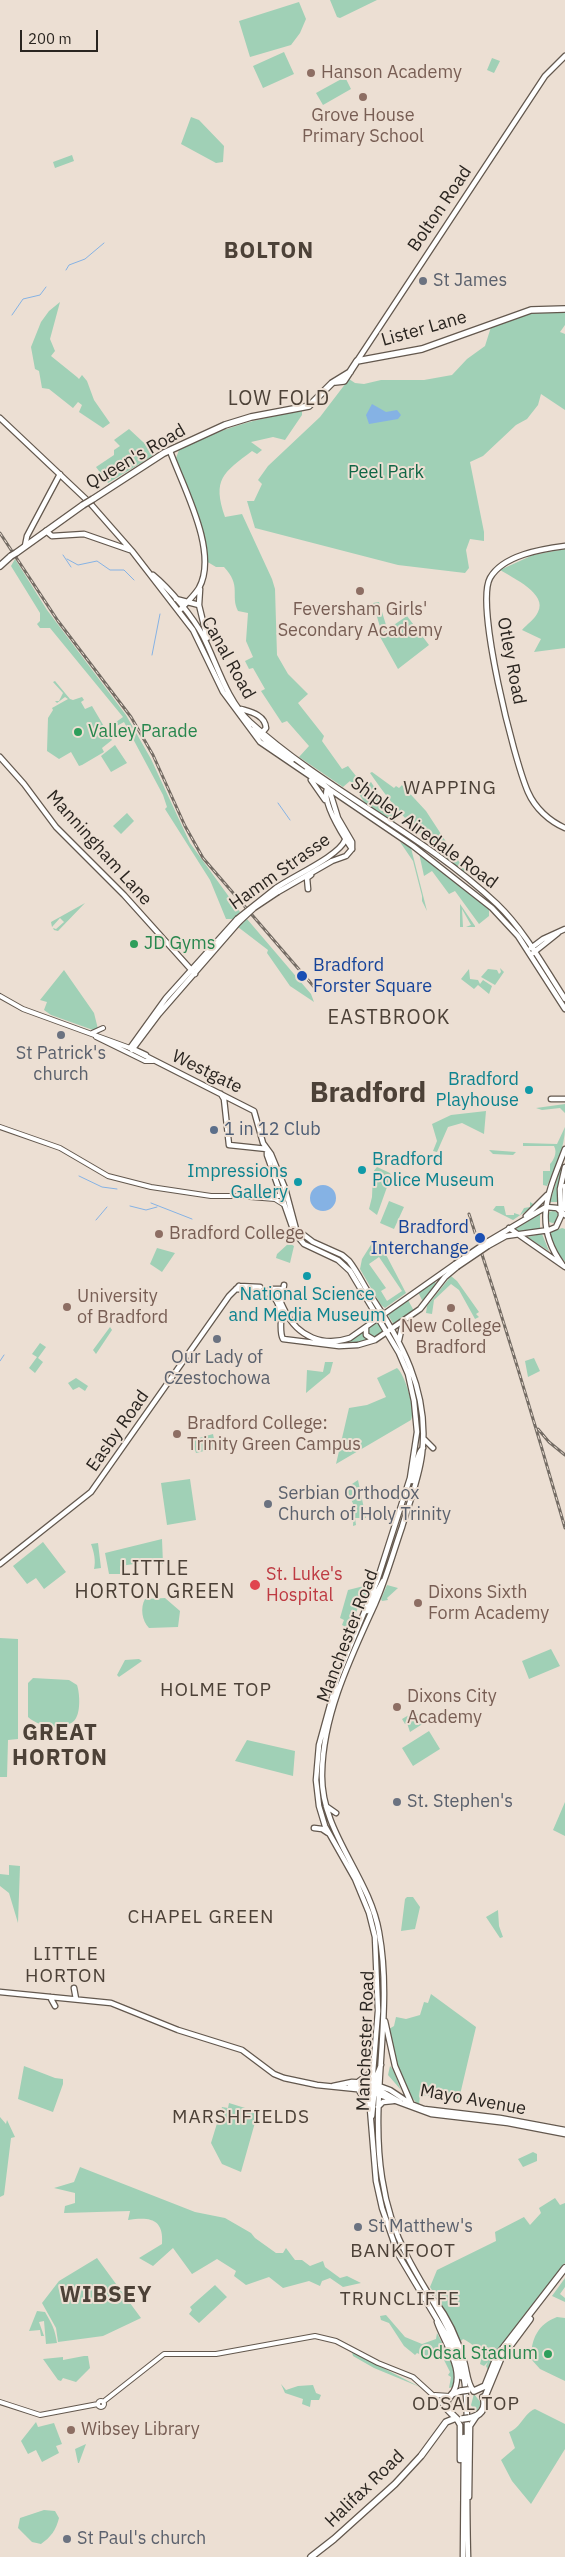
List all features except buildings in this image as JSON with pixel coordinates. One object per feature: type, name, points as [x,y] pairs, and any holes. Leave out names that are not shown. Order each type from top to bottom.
[{"type":"highway","name":"Lister Lane","points":[[357,361],[422,349],[531,310],[565,310]]},
{"type":"highway","name":"Lister Lane","points":[[351,370],[366,359]]},
{"type":"highway","name":"Bolton Road","points":[[332,383],[344,381],[357,361]]},
{"type":"highway","name":"Queen's Road","points":[[0,566],[92,499],[167,452],[225,425],[251,416],[309,406],[332,383],[351,370]]},
{"type":"highway","points":[[565,2268],[497,2356],[485,2386],[468,2392],[452,2394],[447,2401],[447,2410],[458,2418],[469,2418],[477,2416],[484,2409],[484,2399],[501,2358],[565,2274]]},
{"type":"highway","points":[[468,2392],[484,2399]]},
{"type":"highway","name":"Halifax Road","points":[[435,2437],[447,2410]]},
{"type":"highway","name":"Halifax Road","points":[[311,2557],[334,2539],[395,2484],[421,2456],[447,2421],[458,2418]]},
{"type":"main road","name":"Bolton Road","points":[[357,361],[545,76],[565,56]]},
{"type":"main road","points":[[363,351],[366,359]]},
{"type":"main road","name":"Canal Road","points":[[0,418],[89,502],[132,551],[178,612],[194,626],[224,692],[260,735],[303,772],[328,789],[326,795],[334,817]]},
{"type":"main road","points":[[167,452],[175,466],[204,546],[206,570],[200,588],[199,605],[209,649]]},
{"type":"main road","points":[[25,546],[27,536],[60,474]]},
{"type":"main road","points":[[46,531],[52,536],[84,534],[132,551]]},
{"type":"main road","name":"Otley Road","points":[[565,546],[531,553],[501,566],[490,578],[486,595],[489,637],[516,752],[528,792],[536,806],[552,821],[565,828]]},
{"type":"main road","name":"Canal Road","points":[[148,571],[182,607],[209,649],[239,708],[260,735],[337,786]]},
{"type":"main road","points":[[178,612],[200,588]]},
{"type":"main road","points":[[174,598],[199,605]]},
{"type":"main road","points":[[194,626],[201,617]]},
{"type":"main road","points":[[239,708],[262,719],[266,725],[260,735],[328,789],[351,848],[336,853]]},
{"type":"main road","name":"Manningham Lane","points":[[0,757],[24,784],[56,827],[124,895],[194,971]]},
{"type":"main road","name":"Canal Road","points":[[303,772],[321,792],[348,839]]},
{"type":"main road","points":[[328,789],[337,786]]},
{"type":"main road","name":"Shipley Airedale Road","points":[[337,786],[435,854],[504,911],[565,999]]},
{"type":"main road","name":"Shipley Airedale Road","points":[[328,789],[413,846],[497,912],[531,952],[550,987],[565,1009]]},
{"type":"main road","points":[[335,809],[343,804],[357,810]]},
{"type":"main road","points":[[407,836],[413,846]]},
{"type":"main road","name":"Hamm Strasse","points":[[194,971],[200,960],[226,929],[296,874],[336,853],[348,839]]},
{"type":"main road","name":"Hamm Strasse","points":[[277,890],[346,856],[351,848]]},
{"type":"main road","points":[[296,874],[301,875],[320,868]]},
{"type":"main road","points":[[308,889],[307,878],[320,868]]},
{"type":"main road","points":[[479,889],[497,912]]},
{"type":"main road","name":"Hamm Strasse","points":[[194,971],[225,938],[238,920]]},
{"type":"main road","points":[[225,938],[226,929]]},
{"type":"main road","points":[[531,952],[563,929]]},
{"type":"main road","points":[[186,976],[186,963],[200,960]]},
{"type":"main road","points":[[130,1050],[156,1009],[186,976],[194,971]]},
{"type":"main road","points":[[130,1050],[194,971]]},
{"type":"main road","name":"Westgate","points":[[0,996],[23,1009],[90,1033],[147,1057],[254,1111],[267,1149]]},
{"type":"main road","points":[[90,1033],[103,1028]]},
{"type":"main road","points":[[140,1038],[141,1048],[147,1057]]},
{"type":"main road","points":[[130,1050],[145,1060],[153,1061]]},
{"type":"main road","points":[[220,1093],[224,1104],[229,1146],[267,1149]]},
{"type":"main road","points":[[552,1099],[565,1099]]},
{"type":"main road","points":[[224,1104],[235,1101]]},
{"type":"main road","points":[[0,1127],[60,1148],[96,1170],[122,1180],[189,1194],[285,1196]]},
{"type":"main road","points":[[267,1149],[267,1155],[285,1196],[294,1232],[304,1244],[351,1267]]},
{"type":"main road","points":[[267,1149],[296,1229],[313,1242],[342,1255],[351,1267]]},
{"type":"main road","points":[[563,1265],[552,1250],[545,1223],[548,1194],[565,1149]]},
{"type":"main road","points":[[564,1212],[560,1189],[565,1167]]},
{"type":"main road","points":[[270,1196],[279,1185]]},
{"type":"main road","points":[[487,1244],[506,1236],[556,1227],[564,1212],[565,1186]]},
{"type":"main road","points":[[517,1223],[548,1194]]},
{"type":"main road","points":[[248,1196],[279,1200],[288,1214]]},
{"type":"main road","points":[[281,1330],[286,1323],[296,1327],[315,1340],[329,1342],[350,1338],[517,1223],[546,1207],[554,1207],[564,1212]]},
{"type":"main road","points":[[545,1223],[556,1227]]},
{"type":"main road","points":[[509,1228],[563,1265]]},
{"type":"main road","points":[[276,1295],[280,1309],[283,1339],[294,1342],[344,1346],[377,1339],[388,1332],[427,1302],[456,1266]]},
{"type":"main road","name":"Manchester Road","points":[[351,1267],[372,1308],[392,1329],[399,1340],[417,1384],[423,1448],[421,1466],[385,1579],[355,1647],[336,1702],[323,1755],[324,1799],[329,1818],[365,1886],[376,1917],[384,1966],[382,2063],[370,2108],[376,2181],[388,2229],[407,2270],[446,2333],[468,2392]]},
{"type":"main road","name":"Manchester Road","points":[[351,1267],[381,1316],[404,1362],[416,1416],[416,1446],[404,1497],[377,1581],[338,1676],[317,1758],[316,1789],[324,1822],[360,1890],[375,1937],[378,1988],[373,2071],[381,2169],[387,2204],[400,2243],[457,2350],[468,2392]]},
{"type":"main road","points":[[237,1288],[269,1289],[282,1287],[281,1303]]},
{"type":"main road","points":[[237,1288],[264,1290],[276,1295]]},
{"type":"main road","name":"Easby Road","points":[[0,1564],[91,1492],[237,1288]]},
{"type":"main road","points":[[269,1289],[276,1295],[296,1327],[300,1336],[294,1342]]},
{"type":"main road","points":[[372,1308],[366,1335],[394,1344]]},
{"type":"main road","points":[[399,1340],[404,1320]]},
{"type":"main road","points":[[423,1438],[427,1445],[433,1448]]},
{"type":"main road","points":[[404,1497],[416,1471],[419,1452],[423,1448],[416,1446]]},
{"type":"main road","points":[[377,1581],[382,1577],[390,1562]]},
{"type":"main road","points":[[360,1620],[385,1579]]},
{"type":"main road","points":[[368,1583],[373,1590]]},
{"type":"main road","points":[[324,1799],[324,1822]]},
{"type":"main road","points":[[325,1805],[329,1810],[336,1812]]},
{"type":"main road","points":[[329,1818],[327,1822],[332,1839]]},
{"type":"main road","points":[[314,1828],[322,1829],[329,1834]]},
{"type":"main road","points":[[74,1988],[76,1999]]},
{"type":"main road","points":[[0,1992],[111,2003],[178,2030],[242,2050],[274,2074],[284,2078],[317,2085],[375,2089]]},
{"type":"main road","points":[[50,1997],[55,2006]]},
{"type":"main road","points":[[383,2014],[395,2066],[411,2104]]},
{"type":"main road","points":[[382,2063],[390,2062],[395,2066]]},
{"type":"main road","points":[[358,2082],[373,2071]]},
{"type":"main road","points":[[332,2086],[358,2082],[375,2089]]},
{"type":"main road","points":[[344,2083],[375,2089]]},
{"type":"main road","points":[[377,2108],[383,2102],[398,2101],[403,2088]]},
{"type":"main road","points":[[358,2089],[370,2108]]},
{"type":"main road","points":[[371,2119],[375,2089]]},
{"type":"main road","name":"Mayo Avenue","points":[[375,2089],[398,2101],[431,2114],[565,2132]]},
{"type":"main road","name":"Mayo Avenue","points":[[375,2089],[398,2101],[424,2109],[500,2118],[565,2132]]},
{"type":"main road","points":[[426,2289],[454,2333],[464,2360],[469,2384],[463,2509]]},
{"type":"main road","points":[[435,2316],[451,2354],[458,2378],[457,2388],[452,2394],[443,2397],[435,2395]]},
{"type":"main road","points":[[0,2402],[40,2416],[98,2404],[102,2407],[102,2402],[164,2354],[235,2352],[315,2336],[331,2340],[378,2363],[413,2377],[435,2395],[447,2410]]},
{"type":"main road","points":[[468,2392],[468,2557]]},
{"type":"main road","points":[[467,2516],[471,2488],[470,2426],[477,2416]]},
{"type":"main road","points":[[458,2418],[460,2425],[463,2557]]},
{"type":"green space","points":[[330,0],[377,0],[340,18],[337,17]]},
{"type":"green space","points":[[299,2],[306,19],[300,33],[291,45],[250,57],[239,21]]},
{"type":"green space","points":[[284,52],[294,74],[263,88],[253,66]]},
{"type":"green space","points":[[492,58],[500,61],[494,73],[487,70]]},
{"type":"green space","points":[[345,77],[351,89],[323,105],[316,93]]},
{"type":"green space","points":[[191,117],[199,120],[224,146],[223,162],[216,163],[181,144]]},
{"type":"green space","points":[[72,155],[74,161],[55,168],[53,162]]},
{"type":"green space","points":[[60,302],[50,339],[55,351],[51,356],[79,379],[82,375],[87,381],[94,400],[110,423],[103,428],[79,412],[82,405],[78,402],[73,408],[49,389],[42,388],[39,371],[35,369],[31,347],[41,322],[49,311]]},
{"type":"green space","name":"Peel Park","points":[[532,313],[565,313],[565,325],[560,332],[565,334],[565,410],[541,394],[538,405],[527,419],[516,425],[483,456],[470,462],[484,532],[484,541],[470,539],[466,550],[469,568],[465,573],[398,565],[255,528],[247,501],[254,501],[262,484],[258,480],[268,466],[320,417],[349,379],[355,383],[364,384],[381,380],[424,380],[452,375],[467,359],[485,346],[491,327]]},
{"type":"green space","points":[[302,411],[302,415],[285,440],[273,437],[251,442],[262,450],[257,454],[252,451],[227,472],[220,485],[221,504],[225,517],[242,514],[272,579],[275,589],[277,655],[288,674],[308,694],[298,703],[324,736],[322,741],[342,769],[348,766],[364,786],[371,782],[395,819],[394,823],[365,803],[350,781],[343,787],[299,757],[309,746],[287,721],[282,723],[261,691],[265,689],[253,668],[249,669],[245,661],[253,657],[246,641],[248,613],[238,611],[233,580],[224,567],[216,567],[206,561],[204,539],[176,458],[179,450],[224,430],[269,417]]},
{"type":"green space","points":[[129,429],[156,454],[108,483],[96,467],[114,455],[114,450],[120,446],[114,440]]},
{"type":"green space","points":[[565,549],[565,648],[534,652],[541,639],[522,630],[538,612],[540,605],[538,599],[528,587],[500,570],[533,555]]},
{"type":"green space","points":[[15,559],[47,610],[126,715],[151,759],[190,843],[240,912],[233,919],[226,919],[210,880],[165,809],[167,807],[163,795],[124,722],[113,728],[112,725],[123,717],[50,628],[40,628],[37,624],[40,621],[40,613],[11,566]]},
{"type":"green space","points":[[379,602],[386,625],[380,627],[373,603]]},
{"type":"green space","points":[[407,616],[429,645],[398,669],[379,635]]},
{"type":"green space","name":"Valley Parade","points":[[55,681],[70,699],[82,697],[84,700],[81,702],[85,709],[92,706],[112,740],[102,748],[104,752],[79,766],[71,752],[59,759],[47,751],[48,718],[53,710],[52,708],[68,699],[65,697],[57,703],[55,701],[59,701],[63,693],[53,682]]},
{"type":"green space","points":[[115,745],[127,763],[111,772],[101,756]]},
{"type":"green space","points":[[372,772],[394,788],[396,786],[399,788],[402,785],[426,811],[469,877],[415,829],[381,788],[370,773]]},
{"type":"green space","points":[[127,813],[134,821],[121,834],[113,826]]},
{"type":"green space","points":[[400,842],[411,848],[427,911],[422,901],[413,861]]},
{"type":"green space","points":[[419,853],[489,908],[489,916],[479,924],[455,891],[449,894],[432,871],[424,876]]},
{"type":"green space","points":[[85,903],[58,931],[54,930],[53,928],[56,929],[64,922],[60,918],[52,927],[51,922]]},
{"type":"green space","points":[[460,904],[475,927],[466,927],[471,925],[462,909],[463,927],[460,927]]},
{"type":"green space","points":[[247,919],[311,994],[314,1002],[290,986],[267,953],[268,950],[238,927]]},
{"type":"green space","points":[[500,968],[504,972],[495,985],[481,977],[488,969],[497,970],[499,974],[501,972]]},
{"type":"green space","points":[[469,969],[470,979],[478,980],[480,984],[483,980],[492,986],[489,994],[478,985],[474,989],[461,979]]},
{"type":"green space","points":[[64,970],[94,1013],[98,1029],[93,1030],[51,1015],[44,1010],[47,1002],[40,1000]]},
{"type":"green space","points":[[565,1104],[565,1113],[560,1108],[542,1110],[536,1108]]},
{"type":"green space","points":[[486,1111],[484,1134],[462,1123],[448,1127],[437,1152],[433,1151],[437,1141],[432,1124],[451,1115]]},
{"type":"green space","points":[[565,1127],[565,1135],[559,1157],[547,1186],[543,1185],[543,1171],[550,1171],[550,1164],[555,1154],[554,1146],[523,1146],[523,1143],[557,1144]]},
{"type":"green space","points":[[489,1150],[516,1152],[513,1155],[493,1154]]},
{"type":"green space","points":[[562,1163],[558,1202],[550,1202]]},
{"type":"green space","points":[[377,1167],[390,1173],[391,1176],[377,1215],[369,1209],[372,1197],[373,1172]]},
{"type":"green space","points":[[389,1201],[404,1207],[394,1229],[380,1223]]},
{"type":"green space","points":[[530,1202],[535,1205],[513,1220],[493,1210],[496,1206],[504,1206],[506,1215],[514,1215],[514,1213],[520,1215],[524,1208],[530,1207]]},
{"type":"green space","points":[[555,1211],[558,1212],[558,1222],[551,1223],[548,1222],[547,1215],[548,1212]]},
{"type":"green space","points":[[540,1214],[540,1229],[519,1232],[515,1229]]},
{"type":"green space","points":[[562,1228],[565,1229],[565,1262],[557,1252],[549,1233]]},
{"type":"green space","points":[[542,1234],[549,1251],[527,1237]]},
{"type":"green space","points":[[374,1240],[378,1240],[406,1293],[385,1308],[381,1305],[360,1269],[362,1259]],"holes":[[[379,1257],[402,1291],[387,1301],[381,1291],[386,1288],[369,1264]]]},
{"type":"green space","points":[[289,1243],[294,1246],[290,1263],[276,1258],[277,1254]]},
{"type":"green space","points":[[157,1248],[175,1253],[162,1272],[150,1264]]},
{"type":"green space","points":[[451,1276],[457,1281],[479,1312],[476,1314],[479,1317],[475,1319],[459,1290],[451,1284],[434,1300],[432,1314],[426,1313],[427,1306]]},
{"type":"green space","points":[[435,1281],[436,1285],[423,1302],[418,1292]]},
{"type":"green space","points":[[408,1300],[414,1311],[394,1325],[388,1315]]},
{"type":"green space","points":[[378,1322],[384,1332],[372,1338],[368,1334],[368,1329]]},
{"type":"green space","points":[[110,1327],[112,1330],[96,1354],[93,1350]]},
{"type":"green space","points":[[363,1332],[368,1341],[354,1344],[332,1344],[349,1340]]},
{"type":"green space","points":[[40,1343],[46,1347],[38,1358],[43,1362],[35,1373],[29,1368],[37,1357],[32,1354]]},
{"type":"green space","points":[[534,1358],[540,1371],[528,1377],[525,1361]]},
{"type":"green space","points":[[325,1362],[333,1362],[330,1373],[306,1393],[307,1370],[323,1372]]},
{"type":"green space","points":[[397,1368],[403,1377],[409,1393],[412,1409],[411,1420],[336,1464],[349,1408],[367,1405],[386,1397],[377,1378]]},
{"type":"green space","points":[[76,1378],[88,1386],[85,1391],[79,1387],[73,1390],[68,1383]]},
{"type":"green space","points":[[213,1434],[216,1448],[196,1453],[192,1440]]},
{"type":"green space","points":[[190,1479],[196,1520],[167,1525],[161,1483]]},
{"type":"green space","points":[[358,1480],[366,1518],[355,1518],[356,1525],[353,1526],[354,1506],[346,1488]]},
{"type":"green space","points":[[162,1539],[163,1564],[157,1565],[155,1561],[120,1566],[120,1574],[109,1574],[105,1553]]},
{"type":"green space","points":[[43,1542],[66,1572],[44,1589],[36,1578],[27,1584],[13,1566]]},
{"type":"green space","points":[[98,1543],[101,1568],[94,1569],[95,1563],[91,1544]]},
{"type":"green space","points":[[387,1585],[398,1588],[387,1598],[388,1600],[382,1601],[381,1599]]},
{"type":"green space","points":[[364,1586],[370,1590],[365,1603],[360,1602],[350,1629],[342,1625],[344,1620],[340,1618],[348,1590]]},
{"type":"green space","points":[[165,1598],[180,1611],[178,1627],[149,1628],[142,1614],[145,1599]]},
{"type":"green space","points":[[0,1638],[18,1639],[18,1739],[8,1740],[7,1777],[0,1777]]},
{"type":"green space","points":[[551,1649],[560,1666],[529,1679],[522,1661]]},
{"type":"green space","points":[[139,1659],[142,1661],[119,1677],[117,1675],[125,1660]]},
{"type":"green space","points":[[33,1678],[69,1680],[77,1685],[79,1704],[78,1714],[74,1721],[57,1727],[38,1723],[28,1717],[28,1683]]},
{"type":"green space","points":[[414,1712],[421,1716],[424,1723],[410,1732],[407,1723],[405,1724],[402,1719]]},
{"type":"green space","points":[[429,1731],[440,1749],[413,1766],[402,1748]]},
{"type":"green space","points":[[247,1740],[295,1751],[293,1776],[235,1761]]},
{"type":"green space","points":[[565,1802],[565,1836],[553,1830]]},
{"type":"green space","points":[[9,1865],[20,1866],[18,1923],[9,1893],[0,1886],[0,1874],[9,1875]]},
{"type":"green space","points":[[413,1897],[420,1907],[415,1929],[401,1931],[405,1899]]},
{"type":"green space","points":[[498,1910],[499,1926],[503,1937],[500,1938],[486,1917]]},
{"type":"green space","points":[[431,1994],[476,2027],[459,2099],[420,2095],[419,2105],[413,2099],[403,2081],[389,2029],[394,2026],[396,2017],[406,2019],[420,2015],[424,2002],[428,2003]]},
{"type":"green space","points":[[24,2066],[55,2078],[63,2079],[53,2112],[18,2099]]},
{"type":"green space","points":[[390,2066],[395,2074],[401,2090],[388,2075]]},
{"type":"green space","points":[[229,2103],[258,2112],[241,2172],[222,2164],[211,2143],[222,2107],[228,2108]]},
{"type":"green space","points":[[0,2117],[6,2124],[7,2120],[15,2137],[11,2138],[4,2195],[0,2197]]},
{"type":"green space","points":[[533,2152],[537,2154],[537,2161],[523,2167],[518,2159]]},
{"type":"green space","points":[[80,2167],[195,2212],[225,2218],[251,2233],[276,2253],[283,2253],[286,2248],[295,2260],[302,2260],[310,2266],[323,2261],[325,2267],[340,2278],[347,2276],[361,2283],[343,2287],[330,2278],[322,2281],[320,2286],[309,2281],[283,2288],[269,2277],[246,2285],[234,2276],[236,2271],[217,2259],[192,2274],[173,2248],[153,2266],[139,2258],[162,2244],[160,2229],[154,2221],[149,2219],[128,2220],[130,2211],[64,2213],[65,2206],[75,2203],[75,2193],[54,2188],[74,2182]]},
{"type":"green space","points":[[555,2198],[560,2205],[565,2203],[565,2263],[489,2361],[493,2358],[488,2370],[486,2366],[488,2362],[484,2366],[480,2364],[482,2356],[476,2348],[463,2339],[460,2342],[448,2315],[430,2287],[437,2270],[496,2241],[495,2232],[524,2217],[530,2225],[541,2213],[539,2208]]},
{"type":"green space","points":[[97,2258],[141,2318],[103,2336],[58,2342],[56,2328],[42,2303],[59,2281]]},
{"type":"green space","points":[[565,2278],[565,2287],[560,2294],[565,2298],[565,2302],[552,2296]]},
{"type":"green space","points":[[215,2285],[227,2297],[199,2323],[189,2314],[192,2310],[190,2307]]},
{"type":"green space","points":[[37,2311],[45,2312],[53,2327],[57,2343],[46,2344],[44,2321],[39,2322],[44,2336],[41,2336],[40,2330],[29,2331]]},
{"type":"green space","points":[[386,2315],[405,2337],[422,2344],[436,2339],[437,2333],[452,2366],[454,2373],[453,2387],[449,2388],[451,2377],[448,2375],[450,2372],[440,2352],[426,2357],[417,2353],[415,2355],[404,2346],[389,2323],[381,2320],[380,2316]]},
{"type":"green space","name":"Odsal Stadium","points":[[557,2317],[565,2318],[565,2381],[540,2369],[531,2359],[532,2345],[540,2328]]},
{"type":"green space","points":[[352,2352],[420,2387],[374,2368],[353,2356]]},
{"type":"green space","points":[[88,2356],[90,2368],[76,2382],[63,2378],[61,2381],[58,2380],[43,2359],[63,2357],[63,2360]]},
{"type":"green space","points":[[281,2384],[286,2390],[298,2386],[313,2385],[316,2393],[321,2395],[319,2400],[311,2400],[310,2407],[302,2404],[303,2399],[285,2393]]},
{"type":"green space","points":[[474,2394],[481,2403],[476,2414],[471,2405]]},
{"type":"green space","points":[[535,2409],[565,2424],[565,2449],[531,2504],[512,2481],[501,2460],[515,2448],[509,2432],[517,2427]]},
{"type":"green space","points":[[36,2422],[38,2427],[54,2423],[62,2444],[56,2446],[59,2453],[42,2462],[36,2450],[28,2454],[21,2441]]},
{"type":"green space","points":[[86,2444],[79,2463],[78,2463],[75,2449]]},
{"type":"green space","points":[[44,2510],[55,2511],[59,2518],[55,2530],[41,2544],[32,2542],[18,2528],[20,2518]]},
{"type":"water","points":[[372,404],[386,412],[397,410],[401,415],[398,419],[369,424],[366,415]]},
{"type":"water","points":[[323,1185],[332,1189],[336,1198],[332,1207],[323,1211],[314,1207],[310,1198],[314,1189]]},
{"type":"waterway","points":[[66,270],[69,265],[85,259],[104,243]]},
{"type":"waterway","points":[[12,315],[23,299],[40,295],[46,287]]},
{"type":"waterway","points":[[63,555],[71,567]]},
{"type":"waterway","points":[[67,559],[78,565],[97,561],[110,570],[124,570],[134,580]]},
{"type":"waterway","points":[[152,655],[160,614]]},
{"type":"waterway","points":[[278,803],[290,820]]},
{"type":"waterway","points":[[79,1176],[102,1187],[117,1189]]},
{"type":"waterway","points":[[151,1203],[192,1219]]},
{"type":"waterway","points":[[130,1206],[146,1210],[157,1207]]},
{"type":"waterway","points":[[96,1220],[107,1207]]},
{"type":"waterway","points":[[0,1361],[4,1355]]},
{"type":"railway","points":[[0,533],[58,621],[131,717],[153,755],[185,826],[203,858],[315,988]]},
{"type":"railway","points":[[469,1214],[565,1528]]},
{"type":"railway","points":[[538,1429],[549,1442],[565,1455]]},
{"type":"place","name":"Hanson Academy","points":[[311,73]]},
{"type":"place","name":"Grove House Primary School","points":[[363,97]]},
{"type":"place","name":"St James","points":[[423,281]]},
{"type":"place","name":"Feversham Girls' Secondary Academy","points":[[360,591]]},
{"type":"place","name":"Valley Parade","points":[[78,732]]},
{"type":"place","name":"JD Gyms","points":[[134,944]]},
{"type":"place","name":"Bradford Forster Square","points":[[302,976]]},
{"type":"place","name":"St Patrick's church","points":[[61,1035]]},
{"type":"place","name":"Bradford Playhouse","points":[[529,1090]]},
{"type":"place","name":"1 in 12 Club","points":[[214,1130]]},
{"type":"place","name":"Bradford Police Museum","points":[[362,1170]]},
{"type":"place","name":"Impressions Gallery","points":[[298,1182]]},
{"type":"place","name":"Bradford College","points":[[159,1234]]},
{"type":"place","name":"Bradford Interchange","points":[[480,1238]]},
{"type":"place","name":"National Science and Media Museum","points":[[307,1276]]},
{"type":"place","name":"University of Bradford","points":[[67,1307]]},
{"type":"place","name":"New College Bradford","points":[[451,1308]]},
{"type":"place","name":"Our Lady of Czestochowa","points":[[217,1339]]},
{"type":"place","name":"Bradford College: Trinity Green Campus","points":[[177,1434]]},
{"type":"place","name":"Serbian Orthodox Church of Holy Trinity","points":[[268,1504]]},
{"type":"place","name":"St. Luke's Hospital","points":[[255,1585]]},
{"type":"place","name":"Dixons Sixth Form Academy","points":[[418,1603]]},
{"type":"place","name":"Dixons City Academy","points":[[397,1707]]},
{"type":"place","name":"St. Stephen's","points":[[397,1802]]},
{"type":"place","name":"St Matthew's","points":[[358,2227]]},
{"type":"place","name":"Odsal Stadium","points":[[548,2354]]},
{"type":"place","name":"Wibsey Library","points":[[71,2430]]},
{"type":"place","name":"St Paul's church","points":[[67,2539]]},
{"type":"district","name":"BOLTON","points":[[269,252]]},
{"type":"district","name":"LOW FOLD","points":[[279,399]]},
{"type":"district","name":"WAPPING","points":[[450,789]]},
{"type":"district","name":"EASTBROOK","points":[[389,1018]]},
{"type":"district","name":"Bradford","points":[[368,1094]]},
{"type":"district","name":"LITTLE HORTON GREEN","points":[[155,1580]]},
{"type":"district","name":"HOLME TOP","points":[[216,1691]]},
{"type":"district","name":"GREAT HORTON","points":[[60,1746]]},
{"type":"district","name":"CHAPEL GREEN","points":[[201,1918]]},
{"type":"district","name":"LITTLE HORTON","points":[[66,1966]]},
{"type":"district","name":"MARSHFIELDS","points":[[241,2118]]},
{"type":"district","name":"BANKFOOT","points":[[403,2252]]},
{"type":"district","name":"WIBSEY","points":[[106,2296]]},
{"type":"district","name":"TRUNCLIFFE","points":[[400,2300]]},
{"type":"district","name":"ODSAL TOP","points":[[466,2405]]}]
